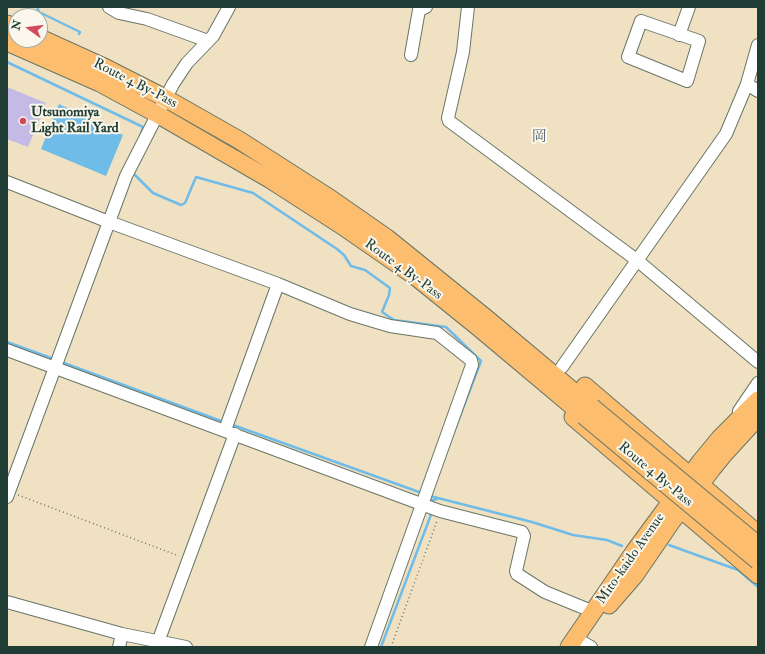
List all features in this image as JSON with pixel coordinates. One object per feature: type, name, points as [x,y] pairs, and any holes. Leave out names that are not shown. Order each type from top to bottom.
[{"type":"highway","name":"Route 4 By-Pass","points":[[7,42],[100,83],[271,180],[341,225],[382,245]]},
{"type":"highway","name":"Route 4 By-Pass","points":[[48,42],[106,68],[165,98],[282,166],[331,199],[416,277],[758,545]]},
{"type":"highway","points":[[382,245],[428,261],[494,310],[758,534]]},
{"type":"highway","points":[[382,245],[414,284],[758,575]]},
{"type":"highway","name":"Mito-kaido Avenue","points":[[580,644],[594,612],[634,552],[676,505],[695,480],[720,438],[758,400]]},
{"type":"highway","name":"Route 4 By-Pass","points":[[588,411],[758,561]]},
{"type":"highway","name":"Mito-kaido Avenue","points":[[695,480],[725,453],[758,417]]},
{"type":"highway","name":"Mito-kaido Avenue","points":[[580,644],[609,605],[635,575],[676,505]]},
{"type":"street","points":[[109,7],[119,12],[147,19],[208,41]]},
{"type":"street","points":[[8,494],[126,176],[165,98],[187,63],[213,36],[229,7]]},
{"type":"street","points":[[411,55],[419,10],[426,7]]},
{"type":"street","points":[[468,7],[463,52],[448,118],[449,121],[638,261],[758,362]]},
{"type":"street","points":[[679,35],[689,7]]},
{"type":"street","points":[[641,21],[679,35],[699,42],[687,81],[628,57],[641,21]]},
{"type":"street","points":[[562,367],[726,134],[747,84],[758,45]]},
{"type":"street","points":[[747,84],[758,91]]},
{"type":"street","points":[[7,182],[109,222],[278,284],[350,314],[390,326],[438,333],[471,360],[472,365],[371,647]]},
{"type":"street","points":[[158,642],[188,559],[278,284]]},
{"type":"street","points":[[7,350],[440,511],[522,532],[524,536],[516,571],[517,574],[545,592],[594,612]]},
{"type":"street","points":[[720,438],[758,383]]},
{"type":"street","points":[[7,602],[122,634],[186,647]]},
{"type":"street","points":[[119,647],[122,634]]},
{"type":"path","points":[[8,494],[188,559]]},
{"type":"path","points":[[391,647],[440,511]]},
{"type":"water","points":[[59,104],[123,135],[106,176],[41,149]]},
{"type":"building","name":"Utsunomiya Light Rail Yard","points":[[7,87],[46,103],[28,147],[7,139]]},
{"type":"waterway","points":[[37,7],[39,12],[80,32],[79,34]]},
{"type":"waterway","points":[[7,62],[143,127],[140,137]]},
{"type":"waterway","points":[[133,173],[153,193],[181,205],[185,203],[196,177],[253,193],[337,249],[344,255],[351,266],[365,270],[390,288],[389,295],[382,312],[394,320],[446,327],[481,361],[454,432]]},
{"type":"waterway","points":[[7,342],[51,358]]},
{"type":"waterway","points":[[64,363],[221,421]]},
{"type":"waterway","points":[[233,425],[419,492]]},
{"type":"waterway","points":[[430,496],[532,522],[573,535],[607,540],[622,546]]},
{"type":"waterway","points":[[428,501],[437,499]]},
{"type":"waterway","points":[[381,647],[432,512]]},
{"type":"waterway","points":[[669,545],[738,570],[758,587]]},
{"type":"place","name":"Utsunomiya Light Rail Yard","points":[[23,121]]},
{"type":"district","name":"岡","points":[[539,138]]}]
